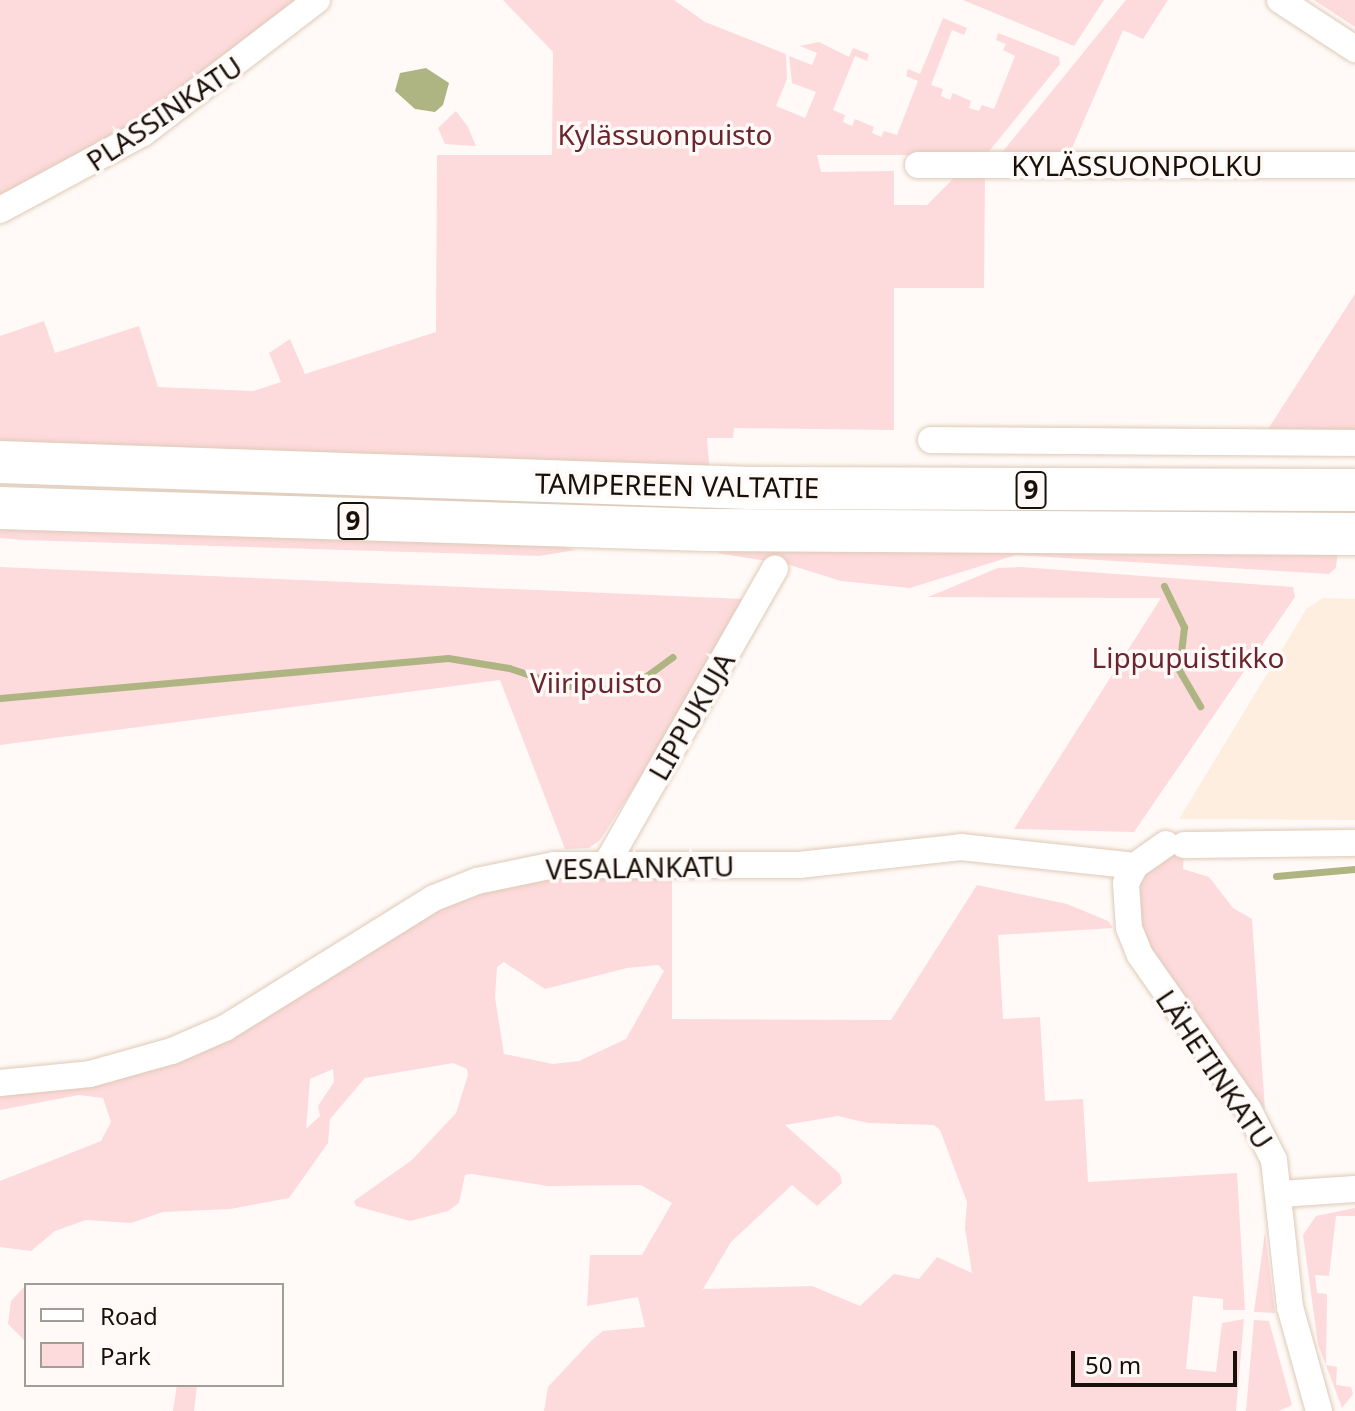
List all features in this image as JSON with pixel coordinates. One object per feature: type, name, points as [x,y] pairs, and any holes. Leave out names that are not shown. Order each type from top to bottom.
[{"type":"highway","name":"TAMPEREEN VALTATIE","points":[[0,462],[750,488],[1355,490]]},
{"type":"highway","name":"TAMPEREEN VALTATIE","points":[[0,508],[707,530],[1355,534]]},
{"type":"street","name":"PLASSINKATU","points":[[0,210],[143,133],[317,0]]},
{"type":"street","points":[[1280,0],[1355,49]]},
{"type":"street","name":"KYLÄSSUONPOLKU","points":[[918,165],[1355,165]]},
{"type":"street","points":[[931,440],[1355,443]]},
{"type":"street","name":"LIPPUKUJA","points":[[607,863],[775,568]]},
{"type":"street","points":[[1135,866],[1175,844],[1355,843]]},
{"type":"street","name":"VESALANKATU","points":[[0,1083],[90,1074],[172,1051],[225,1028],[434,898],[477,881],[530,870],[607,863],[799,865],[961,847],[1135,866]]},
{"type":"street","name":"LÄHETINKATU","points":[[1135,866],[1126,883],[1125,910],[1140,955],[1263,1132],[1281,1194],[1290,1307],[1319,1411]]},
{"type":"street","points":[[1281,1194],[1355,1189]]},
{"type":"shaded area","points":[[426,68],[449,83],[443,105],[435,112],[415,109],[395,91],[400,73]]},
{"type":"shaded area","points":[[1323,598],[1355,599],[1355,820],[1179,819],[1307,608]]},
{"type":"green space","points":[[0,0],[302,0],[133,127],[0,199]]},
{"type":"green space","name":"Kylässuonpuisto","points":[[503,0],[674,0],[705,22],[786,54],[787,79],[776,106],[805,118],[816,92],[792,83],[789,56],[812,65],[817,53],[800,46],[819,42],[849,57],[853,48],[869,54],[867,61],[855,56],[833,110],[845,115],[843,122],[852,126],[855,119],[874,127],[872,133],[881,137],[884,131],[897,135],[918,81],[906,76],[908,69],[920,74],[943,18],[967,28],[964,35],[952,30],[931,85],[943,89],[941,96],[950,100],[953,93],[971,101],[969,108],[979,111],[982,105],[994,109],[1015,56],[1003,50],[1006,44],[996,40],[998,33],[1059,57],[1060,64],[986,155],[817,155],[821,172],[894,171],[894,205],[927,205],[956,176],[985,172],[984,288],[894,288],[894,430],[734,428],[733,438],[707,438],[710,475],[0,448],[0,336],[44,321],[55,353],[139,326],[158,387],[253,391],[281,382],[269,353],[290,339],[305,374],[436,332],[437,155],[552,155],[553,52]]},
{"type":"green space","points":[[963,0],[1104,0],[1074,46]]},
{"type":"green space","points":[[1126,0],[1168,0],[1143,39],[1123,30],[1069,155],[1000,155]]},
{"type":"green space","points":[[1314,0],[1355,0],[1355,27]]},
{"type":"green space","points":[[456,111],[468,127],[476,146],[445,144],[438,128]]},
{"type":"green space","points":[[1355,294],[1355,437],[1230,430],[1268,429]]},
{"type":"green space","points":[[0,521],[552,543],[576,550],[539,556],[23,540],[0,538]]},
{"type":"green space","points":[[746,547],[1338,550],[1336,568],[1329,574],[1016,555],[910,588],[841,581],[787,564],[716,553]]},
{"type":"green space","name":"Viiripuisto","points":[[0,567],[744,599],[708,672],[600,840],[589,848],[565,849],[500,680],[0,745]]},
{"type":"green space","name":"Lippupuistikko","points":[[1021,567],[1293,587],[1295,597],[1134,832],[1014,829],[1161,598],[928,597],[998,568]]},
{"type":"green space","points":[[1184,849],[1183,869],[1209,877],[1233,908],[1252,919],[1265,1110],[1143,944],[1131,901],[1149,859]]},
{"type":"green space","points":[[532,879],[672,879],[672,1019],[891,1020],[977,885],[1067,904],[1108,921],[1113,928],[998,935],[1003,1019],[1040,1017],[1045,1101],[1083,1099],[1088,1182],[1237,1173],[1245,1310],[1223,1310],[1223,1299],[1193,1296],[1186,1369],[1216,1372],[1222,1323],[1244,1319],[1236,1411],[544,1411],[548,1387],[603,1331],[645,1327],[638,1297],[587,1306],[590,1255],[642,1255],[672,1203],[641,1185],[548,1186],[472,1174],[465,1175],[459,1203],[448,1211],[410,1221],[356,1206],[354,1201],[412,1160],[456,1113],[468,1075],[467,1069],[453,1063],[365,1078],[330,1119],[328,1143],[289,1198],[230,1209],[163,1212],[131,1223],[86,1220],[55,1231],[31,1251],[0,1247],[0,1181],[101,1141],[111,1122],[103,1098],[79,1095],[0,1110],[0,1093],[90,1081],[463,898]],"holes":[[[504,962],[545,989],[627,968],[658,965],[664,971],[626,1039],[579,1061],[553,1064],[504,1054],[495,998],[497,967]],[[333,1069],[334,1082],[318,1106],[320,1116],[306,1129],[310,1079]],[[838,1116],[868,1123],[934,1125],[940,1130],[967,1202],[965,1228],[972,1273],[937,1257],[919,1279],[894,1274],[860,1306],[812,1286],[703,1289],[731,1242],[792,1185],[817,1206],[842,1183],[840,1174],[785,1125]]]},
{"type":"green space","points":[[1355,1208],[1355,1216],[1336,1216],[1329,1276],[1315,1275],[1317,1293],[1327,1294],[1326,1365],[1337,1367],[1336,1385],[1351,1387],[1353,1394],[1342,1408],[1318,1344],[1303,1235],[1316,1216]]},
{"type":"green space","points":[[1265,1232],[1275,1313],[1254,1312]]},
{"type":"green space","points":[[24,1287],[24,1340],[8,1324],[11,1301]]},
{"type":"green space","points":[[1254,1320],[1269,1321],[1292,1405],[1279,1411],[1246,1411]]},
{"type":"green space","points":[[177,1387],[197,1387],[194,1411],[173,1411]]},
{"type":"waterway","points":[[1164,586],[1184,627],[1179,670],[1200,706]]},
{"type":"waterway","points":[[0,698],[448,658],[509,668],[560,685],[606,689],[645,677],[673,657]]},
{"type":"waterway","points":[[1276,876],[1355,869]]}]
